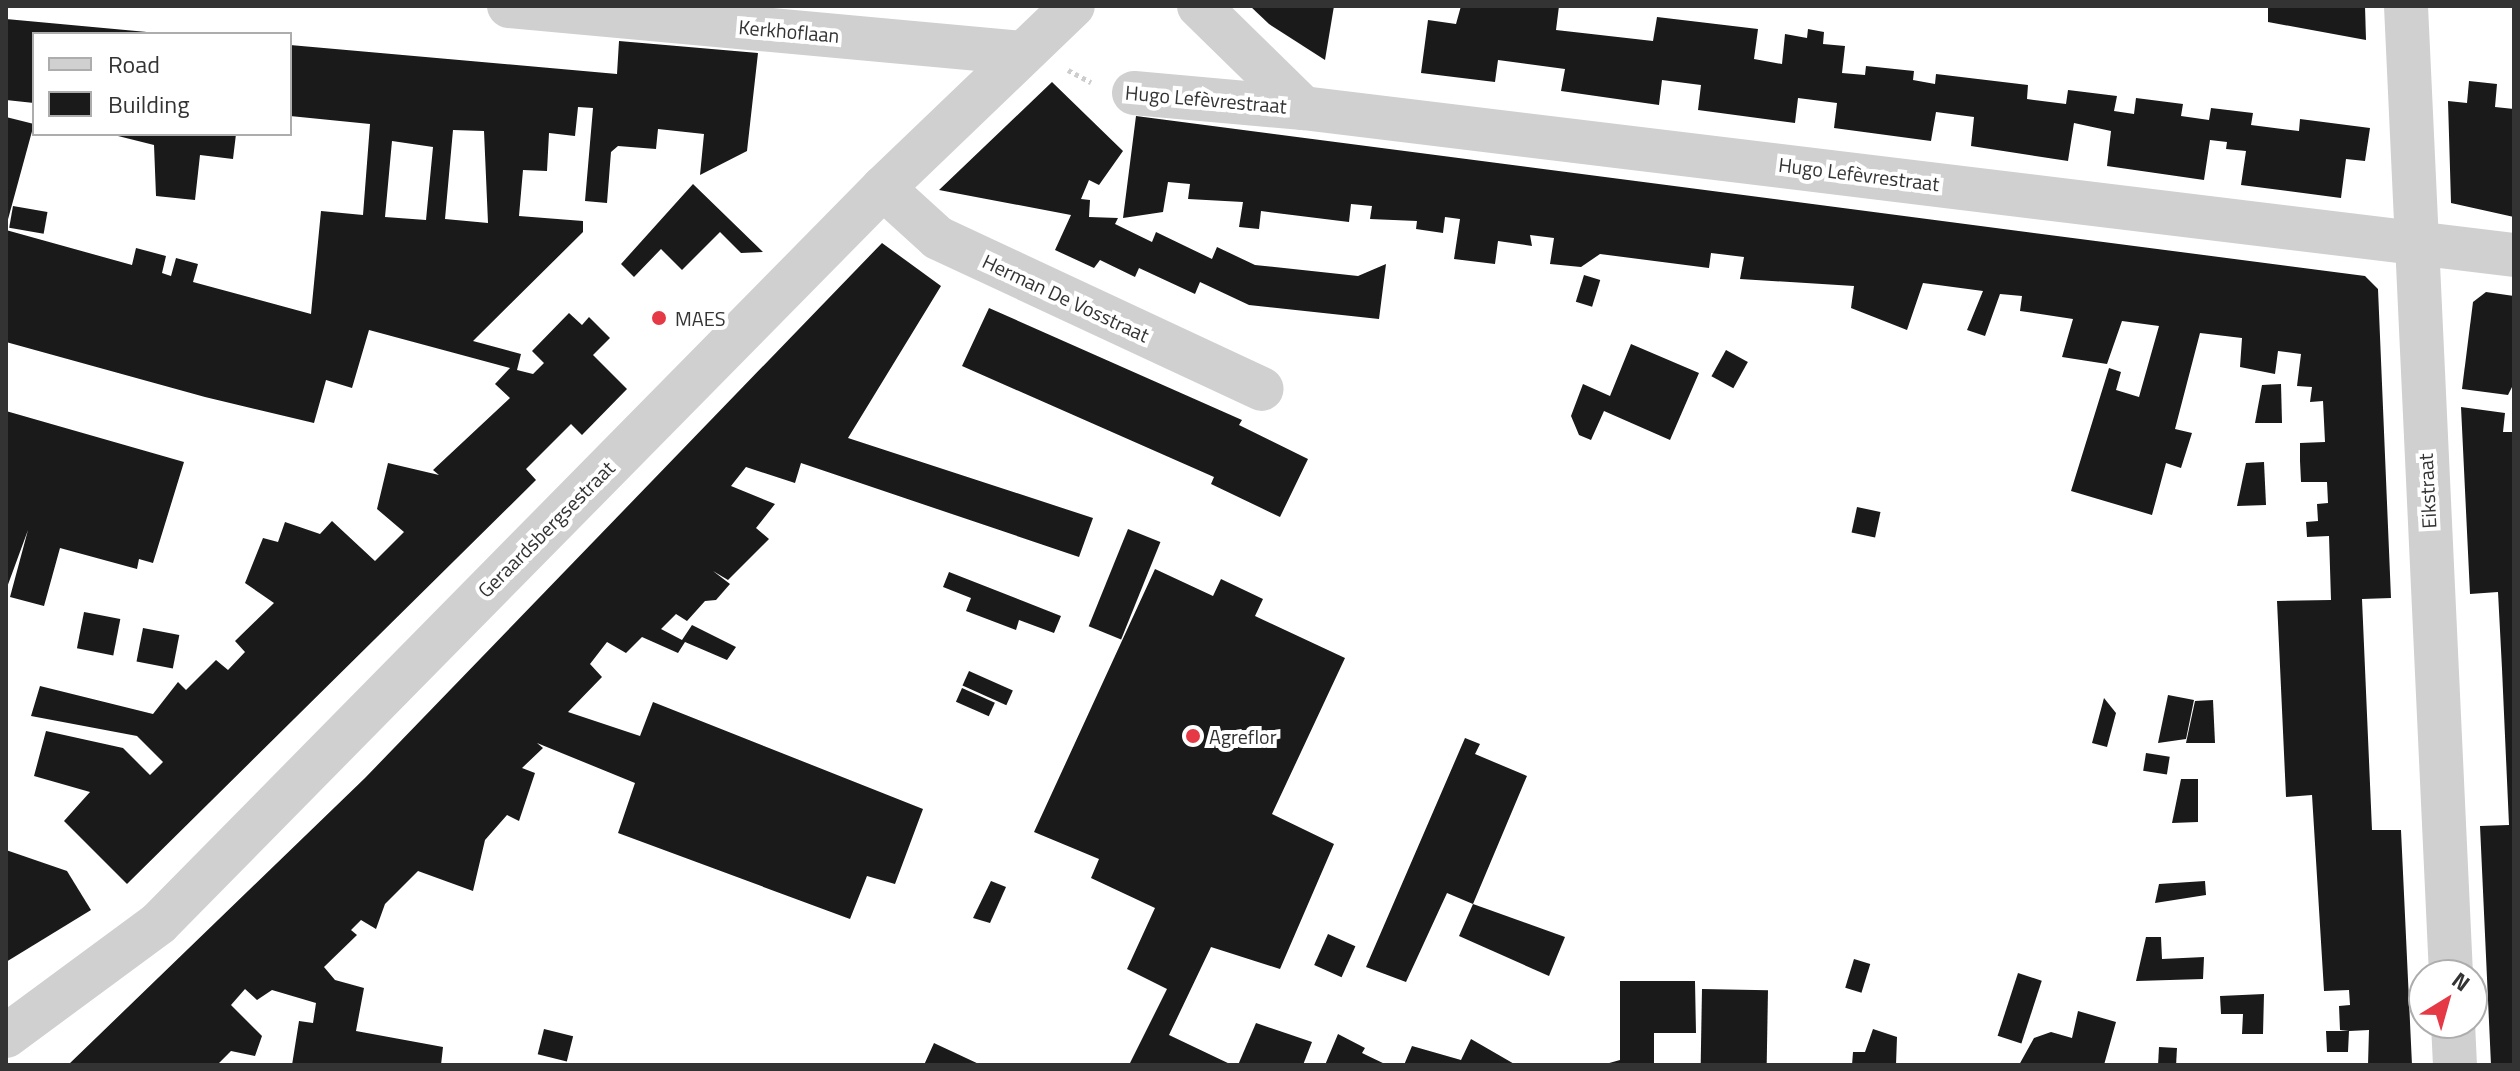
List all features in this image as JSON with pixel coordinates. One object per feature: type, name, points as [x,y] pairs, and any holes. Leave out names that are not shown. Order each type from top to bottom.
[{"type":"street","name":"Kerkhoflaan","points":[[509,6],[1021,53]]},
{"type":"street","name":"Geraardsbergsestraat","points":[[6,1036],[159,923],[883,188],[1073,6]]},
{"type":"street","name":"Hugo Lefèvrestraat","points":[[1199,6],[1303,108]]},
{"type":"street","name":"Eikstraat","points":[[2406,6],[2450,959]]},
{"type":"street","name":"Hugo Lefèvrestraat","points":[[1134,93],[1303,108],[2514,255]]},
{"type":"street","name":"Herman De Vosstraat","points":[[883,188],[938,238],[1262,389]]},
{"type":"street","points":[[2454,1039],[2455,1065]]},
{"type":"path","name":"Hugo Lefèvrestraat","points":[[1021,53],[1109,91],[1134,93]]},
{"type":"building","points":[[1250,6],[1334,6],[1325,60],[1269,24]]},
{"type":"building","points":[[1461,6],[1559,6],[1556,30],[1653,41],[1657,17],[1758,29],[1754,59],[1782,64],[1785,34],[1807,38],[1808,29],[1824,32],[1823,44],[1845,46],[1842,73],[1865,75],[1866,66],[1914,71],[1913,80],[1935,84],[1936,74],[2028,85],[2027,99],[2066,104],[2068,90],[2117,96],[2114,111],[2134,114],[2136,98],[2183,104],[2181,116],[2209,120],[2211,108],[2253,113],[2251,125],[2299,131],[2300,119],[2370,128],[2365,161],[2346,159],[2341,198],[2241,185],[2246,151],[2226,149],[2227,142],[2210,140],[2204,180],[2107,166],[2111,131],[2074,123],[2068,161],[1971,146],[1974,117],[1936,112],[1931,141],[1834,128],[1837,103],[1798,98],[1795,123],[1698,110],[1701,85],[1662,80],[1659,105],[1561,91],[1565,69],[1498,60],[1495,82],[1421,73],[1428,20],[1456,24]]},
{"type":"building","points":[[2268,6],[2365,6],[2366,40],[2268,22]]},
{"type":"building","points":[[6,19],[147,32],[32,32],[32,103],[6,100]]},
{"type":"building","points":[[619,41],[758,53],[747,151],[700,175],[704,134],[658,129],[656,149],[618,146],[611,152],[607,203],[585,201],[593,108],[578,107],[575,136],[549,133],[547,171],[523,170],[519,216],[583,221],[583,232],[473,341],[521,354],[517,370],[533,374],[544,363],[532,351],[569,313],[582,325],[589,317],[610,338],[593,355],[627,389],[582,435],[571,424],[526,469],[536,480],[127,884],[64,821],[90,792],[34,776],[46,731],[123,748],[150,775],[163,762],[137,736],[31,716],[40,686],[153,714],[178,682],[186,690],[216,660],[228,670],[245,652],[235,641],[274,603],[245,583],[263,538],[278,542],[285,522],[320,534],[332,521],[375,561],[404,532],[377,509],[388,463],[439,475],[433,470],[510,398],[495,384],[510,368],[369,330],[352,388],[326,380],[314,423],[205,397],[6,342],[6,230],[132,265],[136,248],[166,256],[162,273],[171,276],[176,258],[198,264],[193,282],[311,314],[321,211],[363,215],[370,124],[292,116],[292,45],[617,74]],"holes":[[[453,130],[484,131],[488,223],[445,219]],[[392,141],[433,147],[426,220],[385,217]]]},
{"type":"building","points":[[2469,81],[2497,84],[2495,107],[2514,109],[2514,217],[2451,203],[2448,101],[2467,103]]},
{"type":"building","points":[[1052,82],[1123,151],[1099,185],[1089,180],[1081,199],[1090,200],[1089,217],[1118,218],[1115,224],[1152,242],[1156,232],[1212,259],[1217,247],[1255,265],[1358,276],[1386,264],[1379,319],[1249,305],[1200,282],[1195,294],[1139,268],[1135,277],[1100,260],[1094,268],[1055,250],[1071,215],[939,190]]},
{"type":"building","points":[[1136,116],[2365,276],[2378,289],[2391,598],[2362,599],[2372,830],[2401,830],[2408,1039],[2411,1039],[2412,1065],[2368,1065],[2369,1030],[2340,1030],[2339,1006],[2350,1005],[2349,990],[2324,991],[2312,795],[2286,797],[2277,601],[2331,600],[2329,536],[2307,537],[2306,522],[2318,521],[2317,504],[2328,503],[2327,482],[2301,482],[2300,443],[2325,442],[2323,401],[2310,402],[2312,387],[2297,386],[2301,354],[2278,351],[2275,374],[2240,367],[2242,338],[2200,333],[2175,429],[2192,433],[2181,468],[2166,463],[2152,515],[2071,491],[2109,368],[2121,372],[2116,390],[2139,397],[2159,326],[2122,321],[2107,364],[2062,357],[2073,319],[2020,311],[2022,296],[2000,294],[1985,336],[1967,330],[1983,291],[1923,283],[1907,330],[1851,308],[1854,286],[1740,279],[1744,257],[1711,253],[1709,268],[1600,254],[1581,267],[1550,264],[1554,238],[1530,235],[1532,246],[1498,241],[1495,264],[1454,259],[1460,219],[1445,217],[1443,233],[1416,229],[1417,221],[1370,219],[1372,206],[1351,204],[1349,222],[1261,211],[1259,229],[1239,227],[1243,202],[1188,199],[1190,184],[1168,182],[1163,212],[1123,218]]},
{"type":"building","points":[[6,117],[32,124],[32,131],[6,223]]},
{"type":"building","points":[[118,136],[236,136],[233,159],[200,155],[195,200],[156,196],[154,145]]},
{"type":"building","points":[[693,184],[763,252],[741,253],[720,232],[682,270],[661,249],[634,277],[621,264]]},
{"type":"building","points":[[13,206],[47,212],[44,234],[9,228]]},
{"type":"building","points":[[882,243],[941,286],[848,438],[1093,518],[1079,557],[801,463],[795,483],[746,467],[731,486],[775,504],[756,528],[769,539],[728,580],[713,571],[730,584],[716,600],[705,601],[687,621],[676,614],[661,629],[682,640],[692,625],[736,647],[727,660],[685,642],[678,653],[642,637],[626,653],[607,642],[590,664],[602,677],[568,712],[640,736],[653,702],[923,809],[895,884],[867,876],[850,919],[618,833],[635,783],[537,743],[543,748],[522,768],[535,773],[519,821],[507,815],[485,840],[473,891],[418,871],[385,904],[376,929],[361,920],[351,930],[357,935],[324,967],[335,980],[364,988],[356,1031],[443,1047],[441,1065],[292,1065],[299,1021],[313,1023],[316,1003],[272,990],[257,1000],[245,989],[231,1005],[262,1036],[255,1056],[231,1051],[217,1065],[68,1065],[365,778]]},
{"type":"building","points":[[1584,275],[1600,280],[1592,307],[1576,302]]},
{"type":"building","points":[[2486,292],[2514,296],[2514,383],[2508,395],[2462,389],[2473,302]]},
{"type":"building","points":[[989,308],[1242,420],[1239,425],[1308,459],[1280,517],[1211,484],[1214,477],[962,366]]},
{"type":"building","points":[[1631,344],[1699,373],[1670,440],[1604,411],[1591,440],[1579,435],[1571,416],[1583,384],[1610,396]]},
{"type":"building","points":[[1726,350],[1748,362],[1733,388],[1711,376]]},
{"type":"building","points":[[2281,384],[2282,423],[2255,423],[2262,385]]},
{"type":"building","points":[[2461,407],[2505,413],[2503,432],[2514,432],[2514,1065],[2491,1065],[2480,826],[2509,825],[2498,592],[2470,594]]},
{"type":"building","points":[[6,411],[184,462],[153,563],[139,559],[137,569],[60,548],[44,606],[10,597],[28,530],[6,590]]},
{"type":"building","points":[[2264,462],[2266,505],[2237,506],[2246,463]]},
{"type":"building","points":[[1857,507],[1880,512],[1875,537],[1852,532]]},
{"type":"building","points":[[1128,529],[1160,542],[1121,639],[1089,626]]},
{"type":"building","name":"Agreflor","points":[[1155,569],[1213,596],[1221,579],[1263,599],[1255,616],[1345,658],[1272,814],[1334,844],[1280,969],[1211,947],[1169,1035],[1232,1065],[1129,1065],[1167,989],[1127,969],[1155,908],[1091,878],[1099,859],[1034,832]]},
{"type":"building","points":[[949,572],[1061,616],[1054,633],[1019,620],[1016,630],[966,611],[971,598],[943,587]]},
{"type":"building","points":[[84,612],[120,619],[113,655],[77,648]]},
{"type":"building","points":[[143,628],[179,635],[173,668],[137,661]]},
{"type":"building","points":[[969,671],[1013,691],[1006,705],[962,686]]},
{"type":"building","points":[[962,688],[995,703],[989,716],[956,702]]},
{"type":"building","points":[[2168,695],[2194,700],[2186,739],[2158,743]]},
{"type":"building","points":[[2104,698],[2116,713],[2107,747],[2092,743]]},
{"type":"building","points":[[2213,700],[2215,743],[2186,743],[2195,701]]},
{"type":"building","points":[[1465,738],[1480,744],[1475,754],[1527,776],[1473,904],[1447,893],[1406,982],[1366,967]]},
{"type":"building","points":[[2146,753],[2170,757],[2167,775],[2143,771]]},
{"type":"building","points":[[2181,779],[2198,779],[2198,822],[2172,823]]},
{"type":"building","points":[[6,850],[67,871],[91,910],[6,962]]},
{"type":"building","points":[[991,881],[1006,887],[990,923],[973,918]]},
{"type":"building","points":[[2205,881],[2206,895],[2155,903],[2159,884]]},
{"type":"building","points":[[1473,904],[1565,937],[1549,976],[1459,936]]},
{"type":"building","points":[[1328,934],[1355,946],[1342,977],[1314,965]]},
{"type":"building","points":[[2146,937],[2161,937],[2162,959],[2204,957],[2203,979],[2136,981]]},
{"type":"building","points":[[1854,959],[1870,964],[1861,993],[1845,988]]},
{"type":"building","points":[[2018,973],[2042,981],[2021,1043],[1998,1036]]},
{"type":"building","points":[[1620,981],[1695,981],[1696,1033],[1654,1033],[1654,1065],[1602,1065],[1620,1060]]},
{"type":"building","points":[[1702,989],[1768,990],[1767,1065],[1701,1065]]},
{"type":"building","points":[[2264,994],[2263,1034],[2242,1034],[2243,1014],[2221,1014],[2220,996]]},
{"type":"building","points":[[2078,1011],[2116,1022],[2104,1065],[2019,1065],[2034,1038],[2051,1032],[2072,1038]]},
{"type":"building","points":[[1256,1023],[1312,1042],[1303,1065],[1238,1065]]},
{"type":"building","points":[[544,1029],[573,1036],[567,1061],[538,1054]]},
{"type":"building","points":[[1873,1029],[1897,1037],[1896,1065],[1852,1065],[1853,1052],[1865,1052]]},
{"type":"building","points":[[2326,1031],[2349,1031],[2348,1052],[2327,1052]]},
{"type":"building","points":[[1338,1034],[1365,1048],[1362,1053],[1387,1065],[1325,1065]]},
{"type":"building","points":[[1471,1039],[1516,1065],[1404,1065],[1412,1046],[1461,1060]]},
{"type":"building","points":[[936,1044],[981,1065],[924,1065]]},
{"type":"building","points":[[2159,1047],[2177,1048],[2176,1065],[2158,1065]]},
{"type":"place","name":"MAES","points":[[659,318]]},
{"type":"place","name":"Agreflor","points":[[1193,736]]}]
